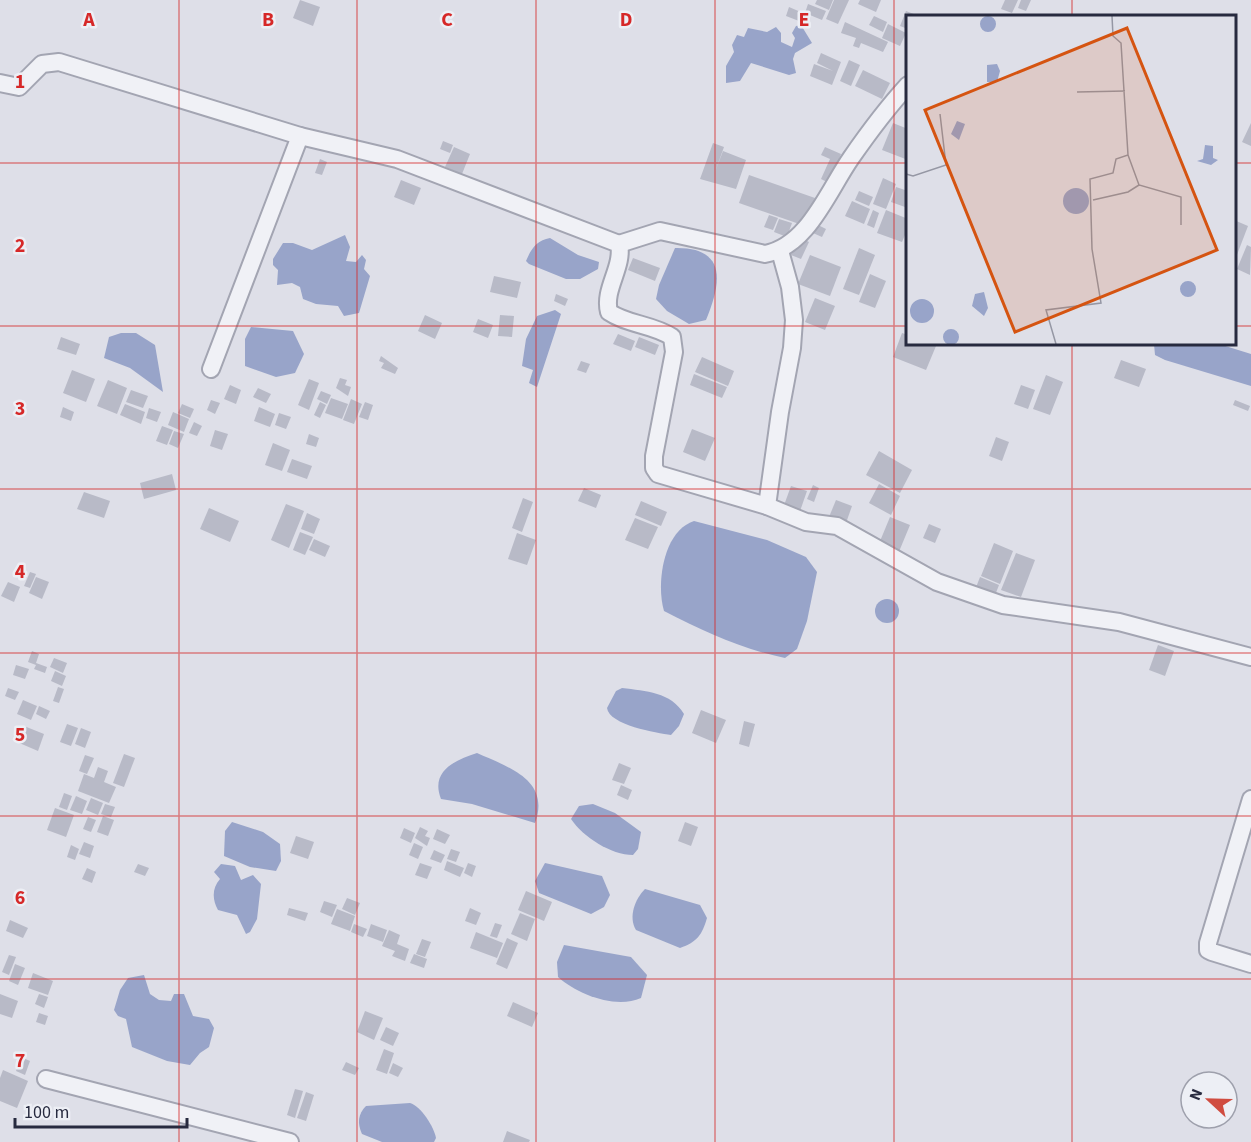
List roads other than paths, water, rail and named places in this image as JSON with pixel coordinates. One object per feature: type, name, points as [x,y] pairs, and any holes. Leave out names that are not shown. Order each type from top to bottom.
[{"type":"street","points":[[0,84],[19,87],[42,64],[59,62],[300,136],[398,159],[619,244],[660,231],[765,254],[780,251],[810,222],[850,159],[906,88]]},
{"type":"street","points":[[211,369],[300,136]]},
{"type":"street","points":[[619,244],[621,254],[606,303],[609,312],[617,318],[672,337],[674,352],[654,468],[658,474],[768,506],[806,522],[837,526],[903,566],[937,582],[1003,605],[1119,622],[1251,657]]},
{"type":"street","points":[[768,506],[780,412],[792,348],[794,320],[790,287],[780,251]]},
{"type":"street","points":[[1251,799],[1208,950],[1239,962],[1251,964]]},
{"type":"street","points":[[46,1079],[291,1142]]},
{"type":"water","points":[[801,25],[812,43],[795,53],[793,59],[796,73],[789,75],[751,63],[740,81],[726,83],[726,66],[734,52],[732,45],[737,35],[744,37],[748,28],[767,32],[776,27],[781,33],[781,42],[792,47],[795,38],[792,33],[796,26]]},
{"type":"water","points":[[345,235],[350,247],[346,261],[356,262],[362,255],[366,260],[364,269],[370,276],[359,313],[344,316],[338,306],[316,304],[303,299],[300,287],[292,283],[277,285],[278,270],[273,265],[273,259],[283,243],[293,243],[312,250]]},
{"type":"water","points":[[550,238],[578,255],[599,262],[598,269],[580,279],[566,279],[529,264],[526,261],[532,249],[541,241]]},
{"type":"water","points":[[675,248],[692,249],[704,254],[712,261],[716,270],[715,293],[706,320],[689,324],[667,311],[656,299],[659,285]]},
{"type":"water","points":[[555,310],[561,314],[537,387],[529,383],[533,370],[522,366],[526,339],[537,316]]},
{"type":"water","points":[[251,327],[293,331],[304,354],[295,373],[276,377],[245,366],[245,339]]},
{"type":"water","points":[[121,333],[136,333],[155,345],[163,392],[130,368],[104,358],[109,337]]},
{"type":"water","points":[[1154,345],[1222,345],[1251,354],[1251,386],[1165,360],[1155,355]]},
{"type":"water","points":[[694,521],[767,540],[806,557],[817,572],[807,621],[797,649],[785,658],[723,639],[664,611],[661,587],[664,560],[675,535]]},
{"type":"water","points":[[887,599],[892,600],[898,606],[898,616],[892,622],[887,623],[882,622],[876,616],[875,611],[876,606],[882,600]]},
{"type":"water","points":[[622,688],[657,694],[672,701],[684,714],[679,726],[671,735],[634,727],[616,719],[607,708],[616,691]]},
{"type":"water","points":[[477,753],[513,770],[532,786],[537,796],[538,808],[535,823],[472,804],[441,799],[438,789],[442,774],[453,763]]},
{"type":"water","points":[[593,804],[615,813],[641,832],[638,849],[633,855],[616,852],[598,844],[576,826],[571,819],[579,806]]},
{"type":"water","points":[[232,822],[263,832],[280,844],[281,861],[276,871],[250,867],[224,856],[225,831]]},
{"type":"water","points":[[545,863],[602,876],[610,895],[604,907],[591,914],[539,893],[535,881]]},
{"type":"water","points":[[221,864],[235,866],[241,880],[253,875],[261,884],[257,919],[250,932],[246,934],[237,915],[218,910],[216,906],[214,890],[220,879],[214,872]]},
{"type":"water","points":[[645,889],[700,905],[707,918],[698,937],[680,948],[636,930],[633,920],[634,908]]},
{"type":"water","points":[[564,945],[631,957],[647,975],[641,998],[631,1001],[609,1001],[586,994],[566,984],[558,977],[557,962]]},
{"type":"water","points":[[144,975],[150,994],[159,1000],[171,1001],[174,994],[184,994],[193,1016],[209,1019],[214,1028],[209,1047],[200,1053],[190,1065],[167,1061],[132,1047],[126,1019],[118,1016],[114,1010],[120,990],[128,978]]},
{"type":"water","points":[[410,1103],[423,1112],[430,1123],[435,1133],[434,1142],[382,1142],[362,1134],[359,1119],[366,1106]]}]
